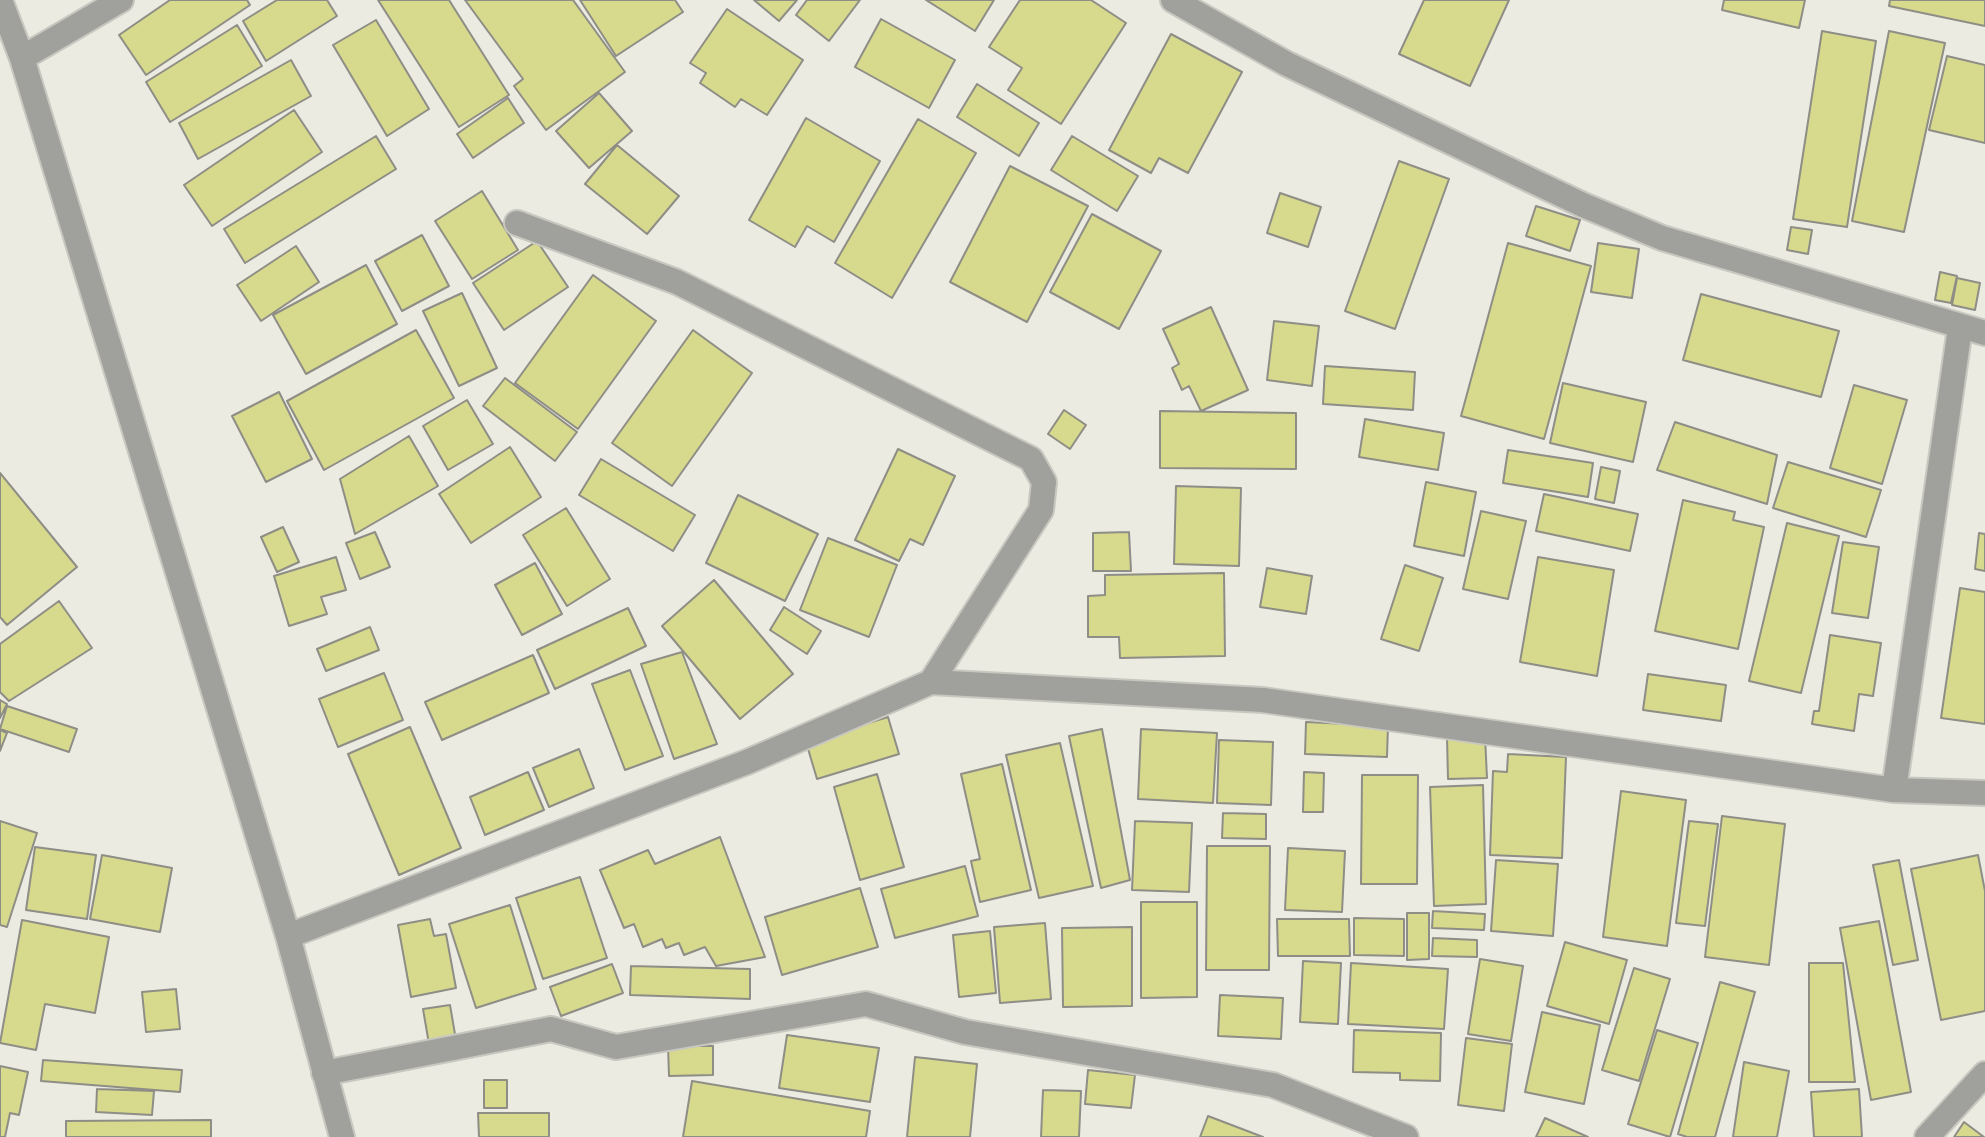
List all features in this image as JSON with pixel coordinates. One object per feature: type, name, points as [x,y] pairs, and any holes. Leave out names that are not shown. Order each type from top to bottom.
[{"type":"street","points":[[0,0],[22,58],[288,936],[342,1137]]},
{"type":"street","points":[[22,58],[121,0]]},
{"type":"street","points":[[1173,0],[1287,64],[1583,205],[1662,238],[1985,333]]},
{"type":"street","points":[[517,223],[677,282],[1031,459],[1044,482],[1041,510],[931,682]]},
{"type":"street","points":[[1894,790],[1960,328]]},
{"type":"street","points":[[288,936],[747,762],[931,682],[1263,700],[1894,790],[1985,793]]},
{"type":"street","points":[[324,1073],[551,1029],[616,1047],[866,1004],[965,1032],[1273,1085],[1406,1137]]},
{"type":"street","points":[[1927,1137],[1985,1074]]},
{"type":"building","points":[[170,0],[247,0],[250,5],[146,75],[119,35]]},
{"type":"building","points":[[277,0],[327,0],[337,16],[266,61],[243,21]]},
{"type":"building","points":[[378,0],[449,0],[509,95],[459,127]]},
{"type":"building","points":[[465,0],[573,0],[625,72],[546,130],[514,86],[523,79]]},
{"type":"building","points":[[580,0],[675,0],[683,12],[616,56]]},
{"type":"building","points":[[754,0],[797,0],[779,21]]},
{"type":"building","points":[[807,0],[860,0],[829,41],[796,15]]},
{"type":"building","points":[[926,0],[994,0],[975,31]]},
{"type":"building","points":[[1020,0],[1091,0],[1126,23],[1061,124],[1008,90],[1022,68],[989,47]]},
{"type":"building","points":[[1424,0],[1509,0],[1470,86],[1399,54]]},
{"type":"building","points":[[1724,0],[1805,0],[1799,28],[1722,10]]},
{"type":"building","points":[[1890,0],[1985,0],[1985,26],[1889,6]]},
{"type":"building","points":[[727,9],[803,60],[767,115],[741,99],[735,107],[700,83],[706,73],[690,63]]},
{"type":"building","points":[[881,19],[955,60],[929,108],[855,67]]},
{"type":"building","points":[[376,20],[429,109],[387,136],[333,45]]},
{"type":"building","points":[[237,25],[262,66],[170,122],[146,82]]},
{"type":"building","points":[[1822,31],[1876,41],[1847,227],[1793,219]]},
{"type":"building","points":[[1889,31],[1945,43],[1904,232],[1852,221]]},
{"type":"building","points":[[1171,34],[1242,72],[1188,173],[1159,158],[1151,173],[1109,150]]},
{"type":"building","points":[[1947,56],[1985,65],[1985,143],[1929,130]]},
{"type":"building","points":[[291,60],[311,96],[198,159],[179,123]]},
{"type":"building","points":[[977,84],[1039,123],[1019,156],[957,117]]},
{"type":"building","points":[[599,93],[632,131],[589,168],[556,131]]},
{"type":"building","points":[[508,98],[524,123],[473,158],[457,134]]},
{"type":"building","points":[[294,110],[322,152],[212,226],[184,185]]},
{"type":"building","points":[[806,118],[880,161],[834,242],[807,226],[795,247],[749,220]]},
{"type":"building","points":[[918,119],[976,153],[892,298],[835,263]]},
{"type":"building","points":[[376,136],[396,169],[245,263],[224,229]]},
{"type":"building","points":[[1072,136],[1138,176],[1117,211],[1051,170]]},
{"type":"building","points":[[617,145],[679,196],[647,234],[585,184]]},
{"type":"building","points":[[1399,161],[1449,179],[1395,329],[1345,311]]},
{"type":"building","points":[[1010,166],[1088,206],[1027,322],[950,282]]},
{"type":"building","points":[[482,191],[518,250],[472,279],[435,221]]},
{"type":"building","points":[[1280,193],[1321,207],[1308,247],[1267,233]]},
{"type":"building","points":[[1536,206],[1580,220],[1570,251],[1526,236]]},
{"type":"building","points":[[1092,214],[1161,251],[1119,329],[1050,292]]},
{"type":"building","points":[[1791,227],[1812,230],[1808,254],[1787,250]]},
{"type":"building","points":[[422,235],[449,286],[402,311],[375,261]]},
{"type":"building","points":[[537,241],[568,287],[504,330],[473,283]]},
{"type":"building","points":[[1508,243],[1591,266],[1544,439],[1461,416]]},
{"type":"building","points":[[1598,243],[1639,249],[1632,298],[1591,292]]},
{"type":"building","points":[[296,246],[319,282],[261,321],[237,285]]},
{"type":"building","points":[[366,265],[397,324],[306,374],[273,315]]},
{"type":"building","points":[[1940,272],[1957,276],[1951,303],[1935,300]]},
{"type":"building","points":[[593,275],[656,321],[578,429],[515,383]]},
{"type":"building","points":[[1957,278],[1980,283],[1975,310],[1952,305]]},
{"type":"building","points":[[462,293],[497,368],[459,386],[423,311]]},
{"type":"building","points":[[1701,294],[1839,331],[1821,397],[1683,360]]},
{"type":"building","points":[[1211,307],[1248,390],[1201,411],[1189,386],[1182,390],[1172,368],[1179,364],[1163,329]]},
{"type":"building","points":[[1274,321],[1319,326],[1312,386],[1267,380]]},
{"type":"building","points":[[416,330],[454,398],[324,470],[287,401]]},
{"type":"building","points":[[693,330],[752,373],[672,486],[612,443]]},
{"type":"building","points":[[1325,366],[1415,372],[1413,410],[1323,404]]},
{"type":"building","points":[[505,378],[577,432],[555,461],[483,406]]},
{"type":"building","points":[[1563,383],[1646,402],[1633,462],[1550,443]]},
{"type":"building","points":[[1854,385],[1907,400],[1882,484],[1830,468]]},
{"type":"building","points":[[279,392],[312,459],[266,482],[232,416]]},
{"type":"building","points":[[467,400],[493,444],[448,470],[423,426]]},
{"type":"building","points":[[1064,410],[1086,425],[1070,449],[1048,434]]},
{"type":"building","points":[[1160,411],[1296,413],[1296,469],[1160,468]]},
{"type":"building","points":[[1365,419],[1444,433],[1438,470],[1359,457]]},
{"type":"building","points":[[1675,422],[1777,455],[1767,504],[1657,470]]},
{"type":"building","points":[[409,436],[438,486],[355,534],[340,479]]},
{"type":"building","points":[[510,447],[541,497],[471,543],[439,494]]},
{"type":"building","points":[[898,449],[955,476],[923,545],[910,539],[899,561],[855,540]]},
{"type":"building","points":[[1508,450],[1593,463],[1588,497],[1503,483]]},
{"type":"building","points":[[601,459],[695,515],[673,551],[579,495]]},
{"type":"building","points":[[1788,462],[1881,490],[1866,537],[1773,508]]},
{"type":"building","points":[[1601,467],[1620,471],[1614,503],[1595,499]]},
{"type":"building","points":[[0,473],[77,567],[7,625],[0,617]]},
{"type":"building","points":[[1426,482],[1476,492],[1464,556],[1414,546]]},
{"type":"building","points":[[1176,486],[1241,488],[1239,566],[1174,564]]},
{"type":"building","points":[[1544,494],[1638,514],[1630,551],[1536,531]]},
{"type":"building","points":[[738,495],[818,534],[785,601],[706,563]]},
{"type":"building","points":[[1683,500],[1735,512],[1733,520],[1764,527],[1738,649],[1655,631]]},
{"type":"building","points":[[566,508],[610,579],[567,606],[523,535]]},
{"type":"building","points":[[1481,511],[1526,521],[1508,599],[1463,589]]},
{"type":"building","points":[[1787,523],[1839,536],[1801,693],[1749,681]]},
{"type":"building","points":[[283,527],[299,562],[277,572],[261,537]]},
{"type":"building","points":[[375,532],[390,567],[360,579],[346,543]]},
{"type":"building","points":[[1129,532],[1131,571],[1093,571],[1093,533]]},
{"type":"building","points":[[1979,533],[1985,534],[1985,571],[1975,569]]},
{"type":"building","points":[[828,538],[897,565],[869,637],[800,610]]},
{"type":"building","points":[[1843,542],[1879,547],[1868,618],[1832,613]]},
{"type":"building","points":[[336,557],[346,590],[321,597],[327,614],[289,626],[274,576]]},
{"type":"building","points":[[1538,557],[1614,570],[1597,676],[1520,662]]},
{"type":"building","points":[[535,563],[562,614],[522,635],[495,585]]},
{"type":"building","points":[[1405,565],[1443,578],[1419,651],[1381,639]]},
{"type":"building","points":[[1267,568],[1312,576],[1306,614],[1260,607]]},
{"type":"building","points":[[1224,573],[1225,656],[1120,658],[1119,637],[1088,637],[1088,596],[1105,595],[1105,575]]},
{"type":"building","points":[[714,580],[793,674],[740,719],[662,626]]},
{"type":"building","points":[[1960,588],[1985,592],[1985,724],[1941,718]]},
{"type":"building","points":[[59,601],[92,648],[9,701],[0,692],[0,644]]},
{"type":"building","points":[[784,607],[821,631],[807,654],[770,630]]},
{"type":"building","points":[[628,608],[646,646],[555,689],[537,650]]},
{"type":"building","points":[[370,627],[379,650],[326,671],[317,649]]},
{"type":"building","points":[[1830,635],[1881,643],[1873,696],[1859,694],[1854,731],[1812,724],[1814,711],[1819,711]]},
{"type":"building","points":[[682,652],[717,744],[674,759],[641,664]]},
{"type":"building","points":[[533,655],[549,693],[442,740],[425,702]]},
{"type":"building","points":[[630,670],[663,756],[625,770],[592,684]]},
{"type":"building","points":[[384,673],[403,720],[338,747],[319,699]]},
{"type":"building","points":[[1648,674],[1726,685],[1721,721],[1643,710]]},
{"type":"building","points":[[0,700],[7,704],[0,718]]},
{"type":"building","points":[[7,706],[77,729],[69,752],[0,729]]},
{"type":"building","points":[[888,717],[899,754],[817,779],[806,742]]},
{"type":"building","points":[[1306,722],[1388,726],[1387,757],[1305,754]]},
{"type":"building","points":[[410,727],[461,848],[399,875],[348,754]]},
{"type":"building","points":[[1102,729],[1130,880],[1101,888],[1069,736]]},
{"type":"building","points":[[1141,729],[1217,733],[1213,803],[1138,799]]},
{"type":"building","points":[[0,730],[7,733],[0,751]]},
{"type":"building","points":[[1485,736],[1487,778],[1448,779],[1447,737]]},
{"type":"building","points":[[1219,740],[1273,742],[1271,805],[1217,803]]},
{"type":"building","points":[[1060,743],[1093,886],[1039,898],[1006,755]]},
{"type":"building","points":[[579,749],[594,788],[549,807],[533,768]]},
{"type":"building","points":[[1508,754],[1566,757],[1562,858],[1490,855],[1493,771],[1507,772]]},
{"type":"building","points":[[1002,764],[1031,890],[980,902],[971,861],[980,859],[961,774]]},
{"type":"building","points":[[528,772],[544,810],[485,835],[470,797]]},
{"type":"building","points":[[1304,772],[1324,773],[1323,812],[1303,812]]},
{"type":"building","points":[[877,774],[904,867],[860,880],[834,787]]},
{"type":"building","points":[[1362,775],[1418,775],[1417,884],[1361,884]]},
{"type":"building","points":[[1483,785],[1486,904],[1434,906],[1430,787]]},
{"type":"building","points":[[1621,791],[1686,800],[1667,946],[1603,937]]},
{"type":"building","points":[[1223,813],[1266,814],[1266,839],[1222,838]]},
{"type":"building","points":[[1722,816],[1785,824],[1769,965],[1705,957]]},
{"type":"building","points":[[0,821],[37,833],[7,927],[0,925]]},
{"type":"building","points":[[1135,821],[1192,823],[1189,892],[1132,890]]},
{"type":"building","points":[[1689,821],[1718,824],[1705,926],[1676,923]]},
{"type":"building","points":[[720,837],[765,957],[716,966],[705,947],[684,955],[679,943],[666,948],[662,939],[643,947],[634,924],[624,928],[600,870],[648,850],[655,864]]},
{"type":"building","points":[[1207,846],[1270,846],[1269,970],[1206,970]]},
{"type":"building","points":[[35,847],[96,855],[87,919],[26,910]]},
{"type":"building","points":[[1288,848],[1345,851],[1342,912],[1285,910]]},
{"type":"building","points":[[102,855],[172,868],[160,932],[90,919]]},
{"type":"building","points":[[1978,855],[1985,891],[1985,1011],[1941,1020],[1911,869]]},
{"type":"building","points":[[1496,860],[1558,864],[1553,936],[1491,931]]},
{"type":"building","points":[[1899,860],[1918,960],[1893,965],[1873,865]]},
{"type":"building","points":[[965,866],[978,916],[895,938],[881,889]]},
{"type":"building","points":[[580,877],[607,958],[543,979],[516,898]]},
{"type":"building","points":[[860,888],[878,947],[782,975],[765,917]]},
{"type":"building","points":[[1141,902],[1197,902],[1197,997],[1141,998]]},
{"type":"building","points":[[510,905],[536,989],[476,1008],[449,924]]},
{"type":"building","points":[[1433,911],[1485,914],[1484,930],[1432,928]]},
{"type":"building","points":[[1407,913],[1429,913],[1429,959],[1407,960]]},
{"type":"building","points":[[1354,918],[1404,919],[1404,956],[1354,955]]},
{"type":"building","points":[[430,919],[434,936],[446,934],[456,988],[411,997],[398,925]]},
{"type":"building","points":[[1277,919],[1349,919],[1350,956],[1278,956]]},
{"type":"building","points":[[22,920],[109,937],[95,1013],[45,1004],[36,1050],[0,1043]]},
{"type":"building","points":[[1879,921],[1911,1092],[1871,1100],[1840,928]]},
{"type":"building","points":[[1045,923],[1051,999],[1000,1003],[994,927]]},
{"type":"building","points":[[1132,927],[1132,1006],[1063,1007],[1062,928]]},
{"type":"building","points":[[990,931],[996,993],[959,997],[953,935]]},
{"type":"building","points":[[1433,938],[1477,940],[1477,957],[1432,956]]},
{"type":"building","points":[[1565,942],[1627,960],[1609,1024],[1547,1006]]},
{"type":"building","points":[[1480,959],[1523,966],[1511,1041],[1468,1034]]},
{"type":"building","points":[[1303,961],[1341,963],[1338,1024],[1300,1022]]},
{"type":"building","points":[[1351,963],[1448,969],[1444,1029],[1348,1024]]},
{"type":"building","points":[[1809,963],[1843,963],[1855,1082],[1809,1082]]},
{"type":"building","points":[[612,964],[623,993],[561,1016],[550,987]]},
{"type":"building","points":[[631,966],[750,969],[750,999],[630,995]]},
{"type":"building","points":[[1634,968],[1670,979],[1639,1081],[1602,1070]]},
{"type":"building","points":[[1720,982],[1755,992],[1715,1137],[1687,1137],[1678,1134]]},
{"type":"building","points":[[176,989],[180,1029],[146,1032],[142,992]]},
{"type":"building","points":[[1220,995],[1283,998],[1281,1039],[1218,1036]]},
{"type":"building","points":[[450,1005],[457,1046],[430,1050],[423,1009]]},
{"type":"building","points":[[1542,1012],[1600,1025],[1584,1104],[1525,1092]]},
{"type":"building","points":[[1354,1030],[1441,1033],[1440,1081],[1400,1080],[1400,1073],[1353,1072]]},
{"type":"building","points":[[1657,1030],[1698,1043],[1670,1137],[1628,1124]]},
{"type":"building","points":[[787,1035],[879,1048],[870,1102],[779,1088]]},
{"type":"building","points":[[1466,1038],[1512,1044],[1504,1111],[1458,1105]]},
{"type":"building","points":[[668,1046],[713,1046],[713,1075],[669,1076]]},
{"type":"building","points":[[915,1057],[977,1064],[970,1137],[907,1137]]},
{"type":"building","points":[[43,1060],[182,1070],[180,1092],[41,1081]]},
{"type":"building","points":[[1744,1062],[1789,1071],[1777,1137],[1733,1137]]},
{"type":"building","points":[[0,1066],[28,1072],[19,1115],[10,1113],[5,1137],[0,1137]]},
{"type":"building","points":[[1088,1070],[1135,1075],[1131,1108],[1085,1104]]},
{"type":"building","points":[[484,1080],[507,1080],[507,1108],[484,1108]]},
{"type":"building","points":[[692,1081],[870,1111],[866,1137],[683,1137]]},
{"type":"building","points":[[97,1089],[154,1091],[152,1115],[96,1112]]},
{"type":"building","points":[[1859,1089],[1862,1137],[1814,1137],[1811,1092]]},
{"type":"building","points":[[1043,1090],[1081,1091],[1079,1137],[1041,1137]]},
{"type":"building","points":[[478,1113],[549,1113],[549,1137],[479,1137]]},
{"type":"building","points":[[1208,1116],[1263,1137],[1200,1137]]},
{"type":"building","points":[[1545,1118],[1588,1137],[1536,1137]]},
{"type":"building","points":[[211,1120],[211,1137],[66,1137],[66,1121]]},
{"type":"building","points":[[1964,1122],[1984,1137],[1954,1137]]}]
